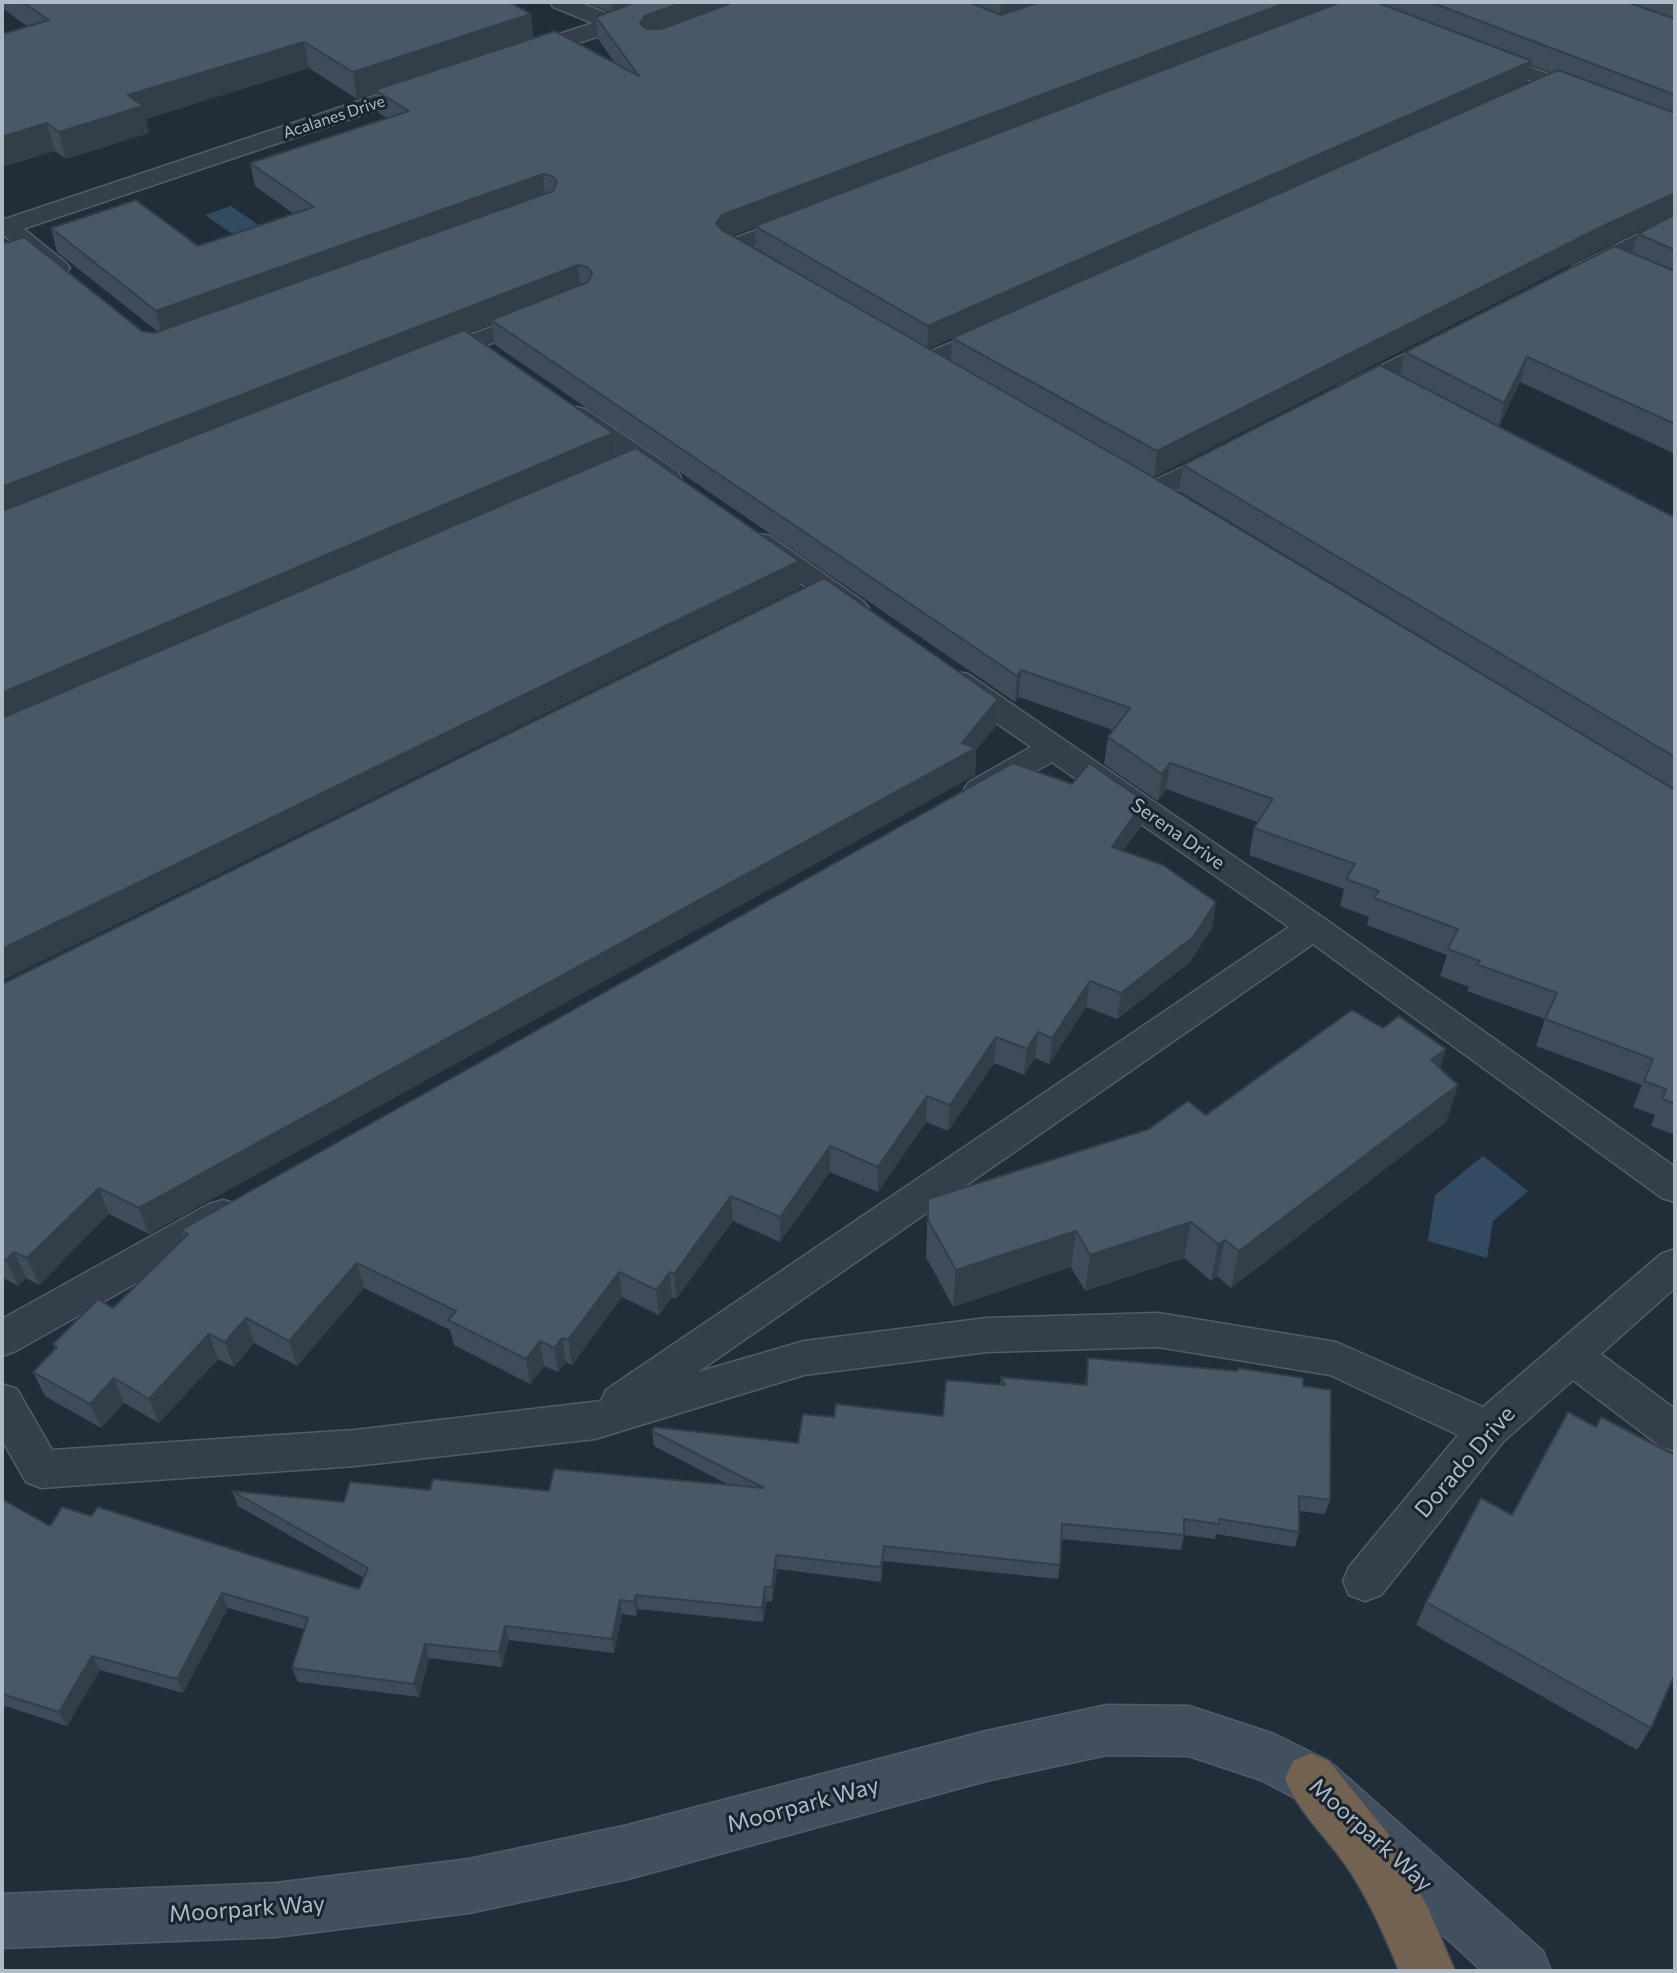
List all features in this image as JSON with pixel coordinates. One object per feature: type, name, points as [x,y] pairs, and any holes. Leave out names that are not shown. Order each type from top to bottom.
[{"type":"highway","points":[[1311,1779],[1370,1854],[1410,1929],[1427,1971]]},
{"type":"street","points":[[561,2],[612,24]]},
{"type":"street","points":[[494,63],[612,24],[664,2]]},
{"type":"street","name":"Acalanes Drive","points":[[4,227],[455,76]]},
{"type":"street","name":"Moorpark Way","points":[[2,1921],[275,1910],[469,1886],[628,1852],[986,1756],[1107,1731],[1189,1731],[1274,1759],[1311,1779],[1522,1971]]},
{"type":"lane","points":[[1466,49],[1601,101]]},
{"type":"lane","points":[[1527,93],[1552,82]]},
{"type":"lane","points":[[778,274],[732,247],[823,212]]},
{"type":"lane","points":[[1557,284],[1675,223]]},
{"type":"lane","points":[[4,227],[77,284]]},
{"type":"lane","points":[[1606,258],[1629,268]]},
{"type":"lane","points":[[407,368],[556,309]]},
{"type":"lane","points":[[926,362],[1014,323]]},
{"type":"lane","points":[[1325,403],[1460,334]]},
{"type":"lane","points":[[471,342],[505,366]]},
{"type":"lane","points":[[903,349],[950,376]]},
{"type":"lane","points":[[1374,377],[1398,390]]},
{"type":"lane","points":[[550,397],[628,465],[696,498]]},
{"type":"lane","points":[[1154,491],[1240,447]]},
{"type":"lane","points":[[1130,477],[1178,505]]},
{"type":"lane","points":[[739,528],[814,595],[883,629]]},
{"type":"lane","name":"Serena Drive","points":[[929,661],[1313,927],[1675,1187]]},
{"type":"lane","points":[[957,803],[1053,748]]},
{"type":"lane","points":[[594,1421],[1313,927]]},
{"type":"lane","points":[[2,1339],[256,1196]]},
{"type":"lane","name":"Dorado Drive","points":[[1365,1581],[1488,1429],[1572,1355],[1667,1287]]},
{"type":"lane","points":[[2,1402],[41,1469],[355,1448],[594,1421],[804,1359],[987,1335],[1158,1330],[1336,1359],[1488,1429]]},
{"type":"lane","points":[[1572,1355],[1675,1433]]},
{"type":"water","points":[[231,206],[260,226],[234,235],[205,215]]},
{"type":"water","points":[[1483,1156],[1528,1191],[1493,1221],[1487,1258],[1428,1241],[1435,1195]]},
{"type":"building","points":[[22,2],[509,2],[531,14],[353,72],[304,42],[128,95],[143,106],[59,132],[47,123],[2,137],[2,34],[49,20]]},
{"type":"building","points":[[636,2],[684,2],[645,16],[640,23],[646,29],[661,29],[734,2],[969,2],[1001,15],[1040,2],[1288,2],[722,215],[716,223],[722,230],[1146,473],[1675,790],[1675,1104],[1662,1099],[1666,1089],[1644,1081],[1653,1059],[1545,1019],[1557,993],[1476,964],[1480,961],[1448,949],[1458,929],[1374,898],[1379,891],[1346,879],[1355,864],[1254,828],[1273,799],[1170,763],[1162,774],[1108,737],[1130,708],[1021,670],[1017,676],[491,320],[588,282],[592,273],[587,267],[578,265],[2,487],[2,244],[24,237],[142,331],[154,333],[553,191],[557,182],[552,176],[543,174],[156,311],[51,228],[136,200],[198,246],[314,207],[250,163],[409,111],[375,90],[555,31],[639,76],[596,17]]},
{"type":"building","points":[[1341,2],[1376,2],[1532,61],[928,326],[755,226]]},
{"type":"building","points":[[1430,2],[1627,2],[1675,19],[1675,95]]},
{"type":"building","points":[[1558,70],[1675,113],[1675,193],[1603,226],[1157,451],[952,338]]},
{"type":"building","points":[[1675,214],[1675,250],[1638,234]]},
{"type":"building","points":[[1614,246],[1675,271],[1675,424],[1527,357],[1504,403],[1405,352]]},
{"type":"building","points":[[464,330],[613,433],[2,693],[2,511]]},
{"type":"building","points":[[1380,365],[1675,517],[1675,757],[1183,465]]},
{"type":"building","points":[[636,448],[799,561],[2,949],[2,718]]},
{"type":"building","points":[[824,578],[998,699],[962,743],[976,748],[139,1208],[99,1188],[27,1258],[14,1252],[6,1260],[2,1258],[2,984]]},
{"type":"building","points":[[1013,763],[1072,784],[1089,763],[1144,801],[1112,847],[1163,865],[1216,902],[1193,937],[1121,993],[1090,981],[1052,1038],[1038,1032],[1027,1049],[996,1037],[950,1105],[927,1096],[878,1167],[830,1146],[780,1217],[731,1196],[674,1274],[670,1272],[656,1290],[619,1272],[568,1340],[562,1338],[554,1348],[540,1341],[526,1359],[448,1320],[456,1311],[357,1263],[289,1341],[246,1318],[225,1342],[209,1334],[149,1399],[114,1378],[90,1404],[33,1372],[57,1347],[53,1344],[98,1299],[113,1308],[188,1234],[181,1230]]},
{"type":"building","points":[[1352,1010],[1383,1028],[1399,1016],[1446,1049],[1431,1060],[1458,1085],[1239,1251],[1225,1240],[1218,1244],[1191,1222],[1090,1255],[1076,1231],[956,1270],[928,1220],[928,1199],[1149,1129],[1188,1101],[1206,1115]]},
{"type":"building","points":[[1088,1358],[1238,1371],[1238,1368],[1303,1378],[1303,1386],[1331,1390],[1330,1500],[1299,1496],[1299,1532],[1219,1519],[1219,1524],[1184,1519],[1184,1535],[1062,1524],[1060,1565],[884,1546],[881,1567],[776,1555],[772,1587],[765,1587],[762,1608],[636,1595],[634,1602],[620,1600],[612,1639],[505,1626],[499,1652],[425,1644],[414,1684],[292,1668],[308,1618],[222,1593],[177,1679],[92,1656],[59,1712],[2,1694],[2,1499],[50,1526],[62,1507],[91,1516],[98,1507],[359,1589],[368,1568],[232,1491],[344,1502],[350,1482],[430,1490],[433,1479],[549,1491],[554,1469],[764,1488],[652,1431],[654,1427],[798,1443],[803,1414],[834,1417],[836,1404],[943,1416],[946,1380],[1005,1385],[1001,1377],[1087,1385]]},
{"type":"building","points":[[1568,1412],[1596,1427],[1601,1417],[1675,1455],[1675,1674],[1651,1728],[1426,1602],[1481,1498],[1512,1515]]}]
